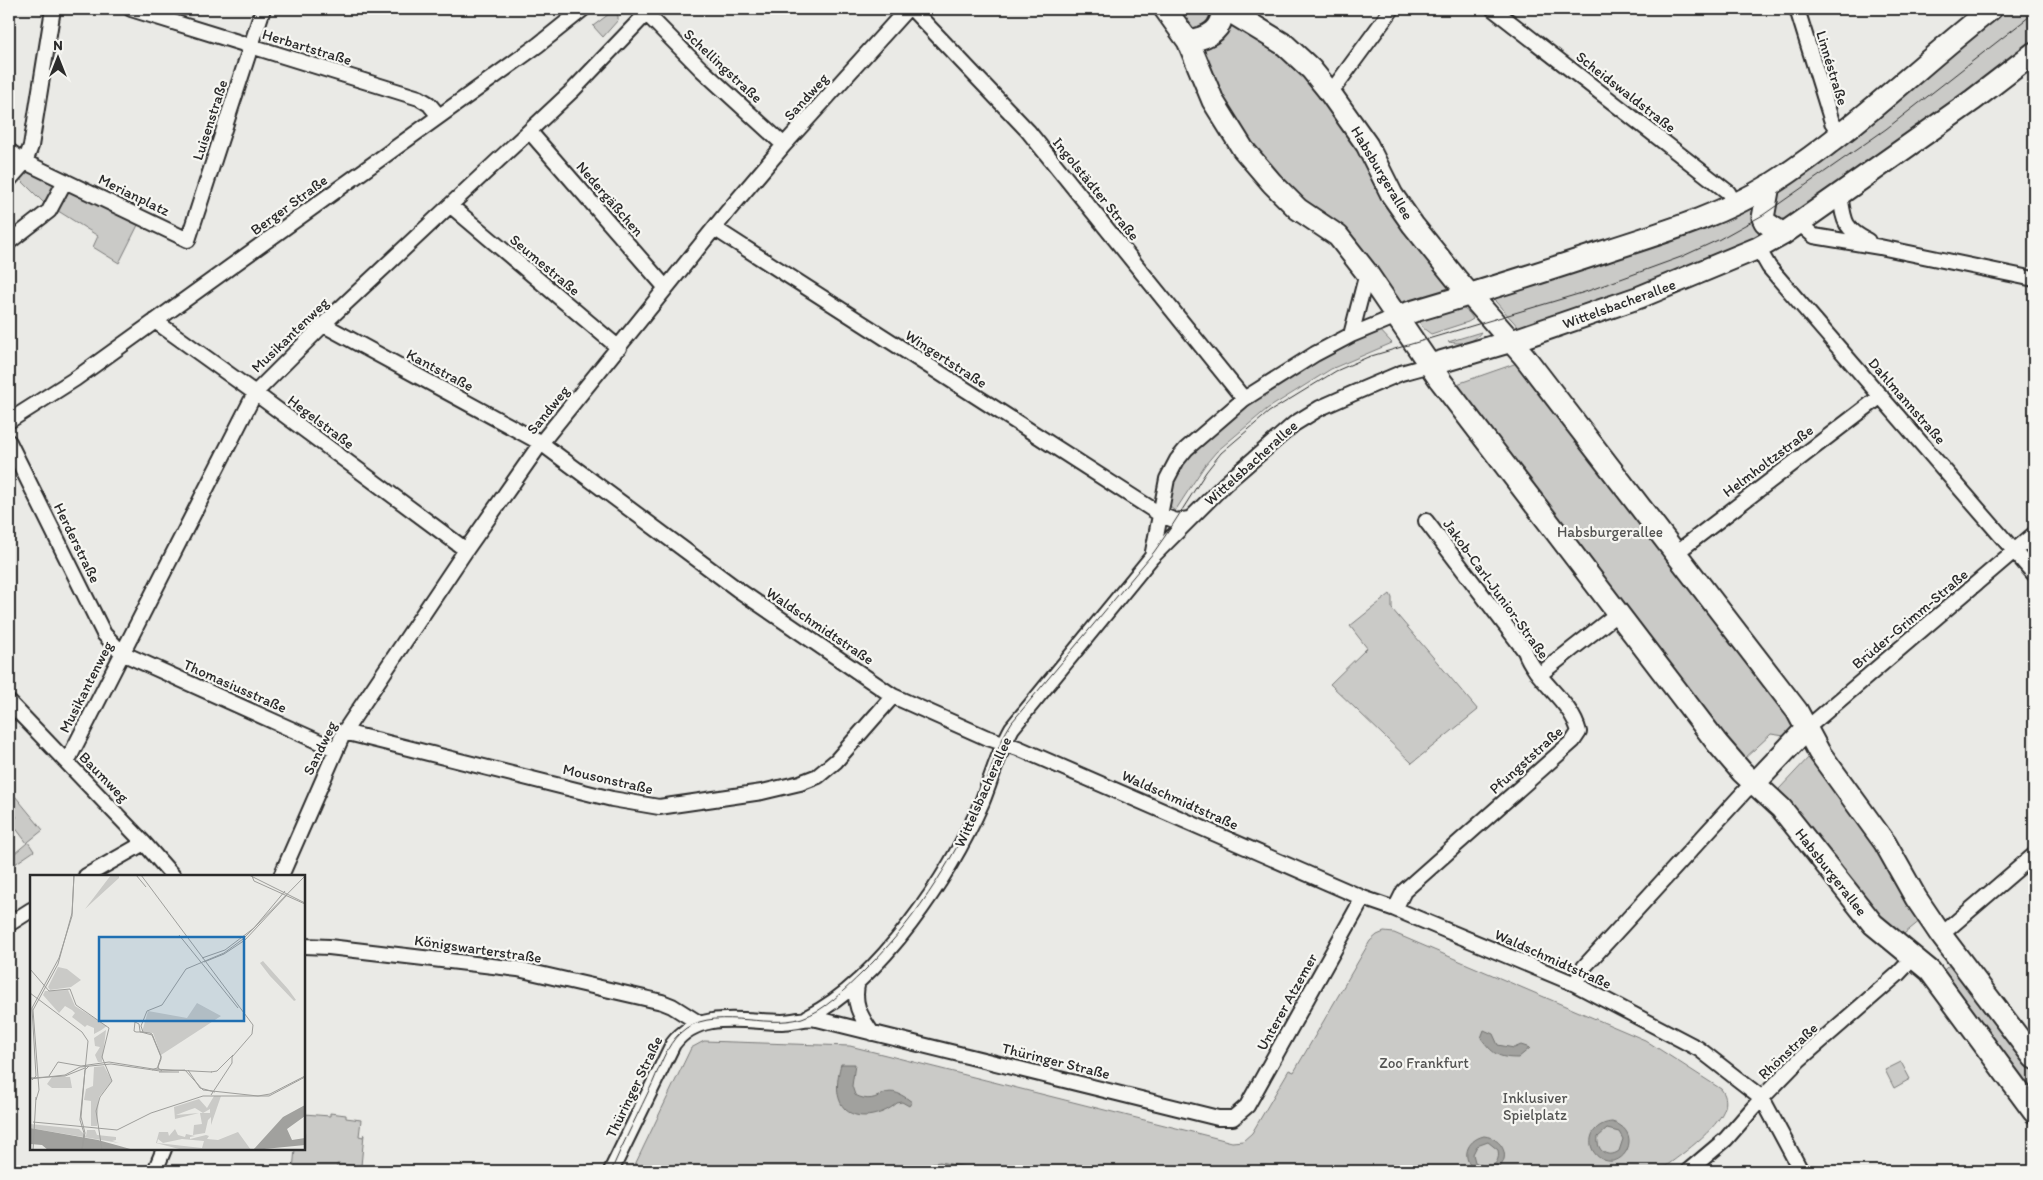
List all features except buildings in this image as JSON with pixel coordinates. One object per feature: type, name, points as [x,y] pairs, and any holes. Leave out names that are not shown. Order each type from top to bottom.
[{"type":"main road","name":"Habsburgerallee","points":[[1166,9],[1188,41],[1213,101],[1243,149],[1272,184],[1298,209],[1338,236],[1367,273],[1430,365],[1718,743],[1742,772],[1782,808],[1872,924],[1930,971],[2034,1112]]},
{"type":"main road","name":"Habsburgerallee","points":[[1224,9],[1285,45],[1328,90],[1367,145],[1392,195],[1408,217],[1439,258],[1512,341],[1787,698],[1807,728],[1819,752],[1885,844],[1916,898],[1941,935],[2034,1058]]},
{"type":"main road","points":[[1188,41],[1201,39],[1212,34],[1223,18],[1224,9]]},
{"type":"main road","name":"Wittelsbacherallee","points":[[1397,316],[1471,295],[1655,236],[1735,204],[1770,185],[1840,134],[1991,9]]},
{"type":"main road","name":"Wittelsbacherallee","points":[[1430,365],[1512,341],[1666,287],[1758,248],[1791,229],[1973,100],[2034,53]]},
{"type":"main road","points":[[1770,185],[1763,218],[1765,222],[1791,229]]},
{"type":"main road","points":[[1410,335],[1438,348],[1471,353],[1489,329],[1490,315]]},
{"type":"main road","points":[[1755,783],[1807,728]]},
{"type":"main road","points":[[1790,746],[1807,744],[1819,752]]},
{"type":"street","points":[[9,180],[25,162],[32,146],[53,9]]},
{"type":"street","name":"Herbartstraße","points":[[131,9],[419,98],[429,104],[439,116]]},
{"type":"street","name":"Luisenstraße","points":[[188,240],[263,9]]},
{"type":"street","name":"Berger Straße","points":[[9,421],[76,379],[538,45],[583,9]]},
{"type":"street","name":"Sandweg","points":[[280,875],[344,732],[466,550],[541,443],[714,228],[784,145],[906,9]]},
{"type":"street","name":"Ingolstädter Straße","points":[[912,9],[1028,131],[1244,399]]},
{"type":"street","points":[[1328,90],[1338,84],[1392,9]]},
{"type":"street","name":"Scheidswaldstraße","points":[[1493,9],[1728,192],[1735,204]]},
{"type":"street","name":"Linnéstraße","points":[[1797,9],[1832,122],[1840,134]]},
{"type":"street","name":"Schellingstraße","points":[[645,12],[702,69],[784,145]]},
{"type":"street","name":"Musikantenweg","points":[[67,762],[255,393],[324,325],[574,90],[642,18],[645,12]]},
{"type":"street","name":"Nedergäßchen","points":[[530,132],[666,288]]},
{"type":"street","name":"Merianplatz","points":[[9,151],[25,162],[188,240]]},
{"type":"street","points":[[9,242],[49,210],[65,181]]},
{"type":"street","points":[[1840,194],[1843,216],[1847,226],[1853,233],[1880,247]]},
{"type":"street","name":"Seumestraße","points":[[451,206],[619,348]]},
{"type":"street","name":"Wingertstraße","points":[[714,228],[1160,515]]},
{"type":"street","points":[[1791,229],[1814,236],[1880,247],[2034,279]]},
{"type":"street","name":"Dahlmannstraße","points":[[1758,248],[1770,267],[2034,574]]},
{"type":"street","points":[[1351,335],[1367,273]]},
{"type":"street","name":"Wittelsbacherallee","points":[[1151,558],[1166,483],[1177,460],[1244,399],[1315,354],[1351,335],[1397,316]]},
{"type":"street","name":"Hegelstraße","points":[[155,322],[255,393],[466,550]]},
{"type":"street","name":"Kantstraße","points":[[324,325],[541,443]]},
{"type":"street","name":"Wittelsbacherallee","points":[[808,1017],[830,1004],[858,981],[883,956],[913,919],[953,858],[981,803],[1003,743],[1015,723],[1151,558],[1225,484],[1304,417],[1401,373],[1430,365]]},
{"type":"street","name":"Helmholtzstraße","points":[[1676,553],[1881,396]]},
{"type":"street","name":"Herderstraße","points":[[9,442],[104,634],[122,653]]},
{"type":"street","name":"Waldschmidtstraße","points":[[541,443],[737,589],[893,696],[985,737],[1018,748],[1363,898],[1395,909],[1575,984],[1699,1049],[1762,1098],[1801,1171]]},
{"type":"street","points":[[1160,515],[1178,521],[1189,519]]},
{"type":"street","name":"Jakob-Carl-Junior-Straße","points":[[1426,521],[1525,651],[1529,663],[1539,675]]},
{"type":"street","name":"Brüder-Grimm-Straße","points":[[1807,728],[2034,534]]},
{"type":"street","points":[[1539,675],[1618,613]]},
{"type":"street","name":"Thomasiusstraße","points":[[122,653],[335,749]]},
{"type":"street","name":"Pfungststraße","points":[[1395,909],[1404,891],[1573,741],[1578,732],[1576,719],[1539,675]]},
{"type":"street","name":"Mousonstraße","points":[[344,732],[612,799],[659,807],[762,792],[800,784],[818,776],[836,761],[893,696]]},
{"type":"street","name":"Baumweg","points":[[9,702],[172,875]]},
{"type":"street","points":[[1575,984],[1584,968],[1745,791],[1755,783]]},
{"type":"street","points":[[88,875],[144,843]]},
{"type":"street","points":[[1941,935],[2034,855]]},
{"type":"street","name":"Unterer Atzemer","points":[[1233,1118],[1248,1106],[1363,898]]},
{"type":"street","points":[[9,924],[30,911]]},
{"type":"street","name":"Königswarterstraße","points":[[305,946],[325,946],[518,969],[662,1002],[699,1023]]},
{"type":"street","name":"Rhönstraße","points":[[1688,1171],[1726,1139],[1799,1060],[1898,974],[1914,957]]},
{"type":"street","points":[[858,981],[855,994],[856,1005],[872,1033]]},
{"type":"street","name":"Thüringer Straße","points":[[611,1171],[670,1048],[682,1034],[699,1023],[720,1020],[789,1022],[808,1017],[1218,1118],[1233,1118]]},
{"type":"street","points":[[155,1171],[164,1150]]},
{"type":"green space","points":[[1173,9],[1213,9],[1215,19],[1195,33]]},
{"type":"green space","points":[[2002,9],[2034,9],[2034,45],[1785,223],[1775,217],[1773,212],[1776,191],[1818,165],[1893,97]]},
{"type":"green space","points":[[613,11],[618,16],[618,20],[603,37],[593,26]]},
{"type":"green space","points":[[1228,22],[1299,66],[1455,289],[1405,307],[1343,228],[1290,192],[1232,124],[1200,47]]},
{"type":"green space","points":[[27,168],[59,184],[47,206],[20,179]]},
{"type":"green space","points":[[66,189],[138,225],[119,263],[93,247],[98,236],[55,209]]},
{"type":"green space","points":[[1759,200],[1768,232],[1742,249],[1520,329],[1495,301],[1496,297],[1626,255]]},
{"type":"green space","points":[[1456,307],[1466,310],[1473,319],[1431,334],[1423,328],[1418,320]]},
{"type":"green space","points":[[1377,327],[1392,343],[1331,369],[1267,409],[1216,452],[1205,465],[1175,511],[1170,507],[1172,483],[1186,456],[1247,403],[1317,357]]},
{"type":"green space","points":[[1481,332],[1470,341],[1448,342]]},
{"type":"green space","name":"Habsburgerallee","points":[[1520,362],[1801,728],[1791,737],[1771,734],[1743,760],[1485,428],[1457,384]]},
{"type":"green space","points":[[1390,594],[1392,609],[1478,710],[1412,763],[1330,684],[1367,648],[1350,626]]},
{"type":"green space","points":[[1810,756],[1905,889],[1921,920],[1899,938],[1836,868],[1779,789]]},
{"type":"green space","points":[[9,792],[13,797],[15,796],[43,830],[28,842],[34,851],[9,868],[9,858],[27,843],[11,822],[17,817],[9,808]]},
{"type":"green space","name":"Zoo Frankfurt","points":[[1384,932],[1394,933],[1645,1040],[1721,1089],[1725,1095],[1726,1102],[1721,1116],[1696,1142],[1659,1171],[632,1171],[691,1048],[704,1041],[850,1046],[1232,1142],[1243,1141],[1252,1133],[1289,1070],[1294,1072],[1370,941]]},
{"type":"green space","points":[[1952,963],[2034,1068],[2034,1103],[1940,973]]},
{"type":"green space","points":[[1901,1062],[1910,1079],[1894,1088],[1885,1070]]},
{"type":"green space","points":[[330,1113],[346,1115],[346,1118],[361,1120],[359,1136],[363,1137],[364,1134],[361,1166],[337,1164],[337,1168],[356,1168],[356,1171],[291,1171],[293,1170],[295,1150],[305,1150],[305,1114],[330,1116]]},
{"type":"shaded area","points":[[1484,1030],[1493,1034],[1498,1045],[1514,1048],[1521,1045],[1530,1048],[1518,1058],[1501,1056],[1489,1048],[1481,1038]]},
{"type":"shaded area","points":[[841,1064],[855,1064],[852,1086],[855,1095],[871,1098],[887,1092],[894,1092],[912,1102],[909,1106],[902,1102],[897,1103],[886,1110],[872,1115],[858,1116],[852,1114],[842,1105],[838,1094],[838,1076]]},
{"type":"shaded area","points":[[1612,1122],[1622,1127],[1629,1141],[1623,1156],[1617,1160],[1609,1161],[1600,1158],[1591,1147],[1593,1132],[1599,1126]],"holes":[[[1607,1129],[1619,1132],[1623,1139],[1619,1151],[1607,1154],[1601,1150],[1598,1137]]]},
{"type":"shaded area","points":[[1484,1136],[1491,1138],[1501,1145],[1504,1161],[1495,1171],[1476,1171],[1468,1161],[1467,1150],[1473,1141]],"holes":[[[1488,1142],[1498,1150],[1497,1162],[1493,1166],[1487,1168],[1475,1162],[1473,1154],[1477,1146]]]},
{"type":"shaded area","points":[[940,1162],[986,1171],[918,1171],[932,1163]]},
{"type":"tram line","points":[[611,1171],[664,1056],[671,1043],[680,1033],[693,1025],[707,1020],[787,1021],[802,1018],[827,1005],[880,955],[913,915],[956,849],[979,802],[997,751],[1012,722],[1154,552],[1206,472],[1221,453],[1269,412],[1336,371],[1368,357],[1585,292],[1681,257],[1718,240],[1763,215],[1886,129],[2034,13]]},
{"type":"park label","name":"Inklusiver Spielplatz","points":[[1535,1106]]}]
